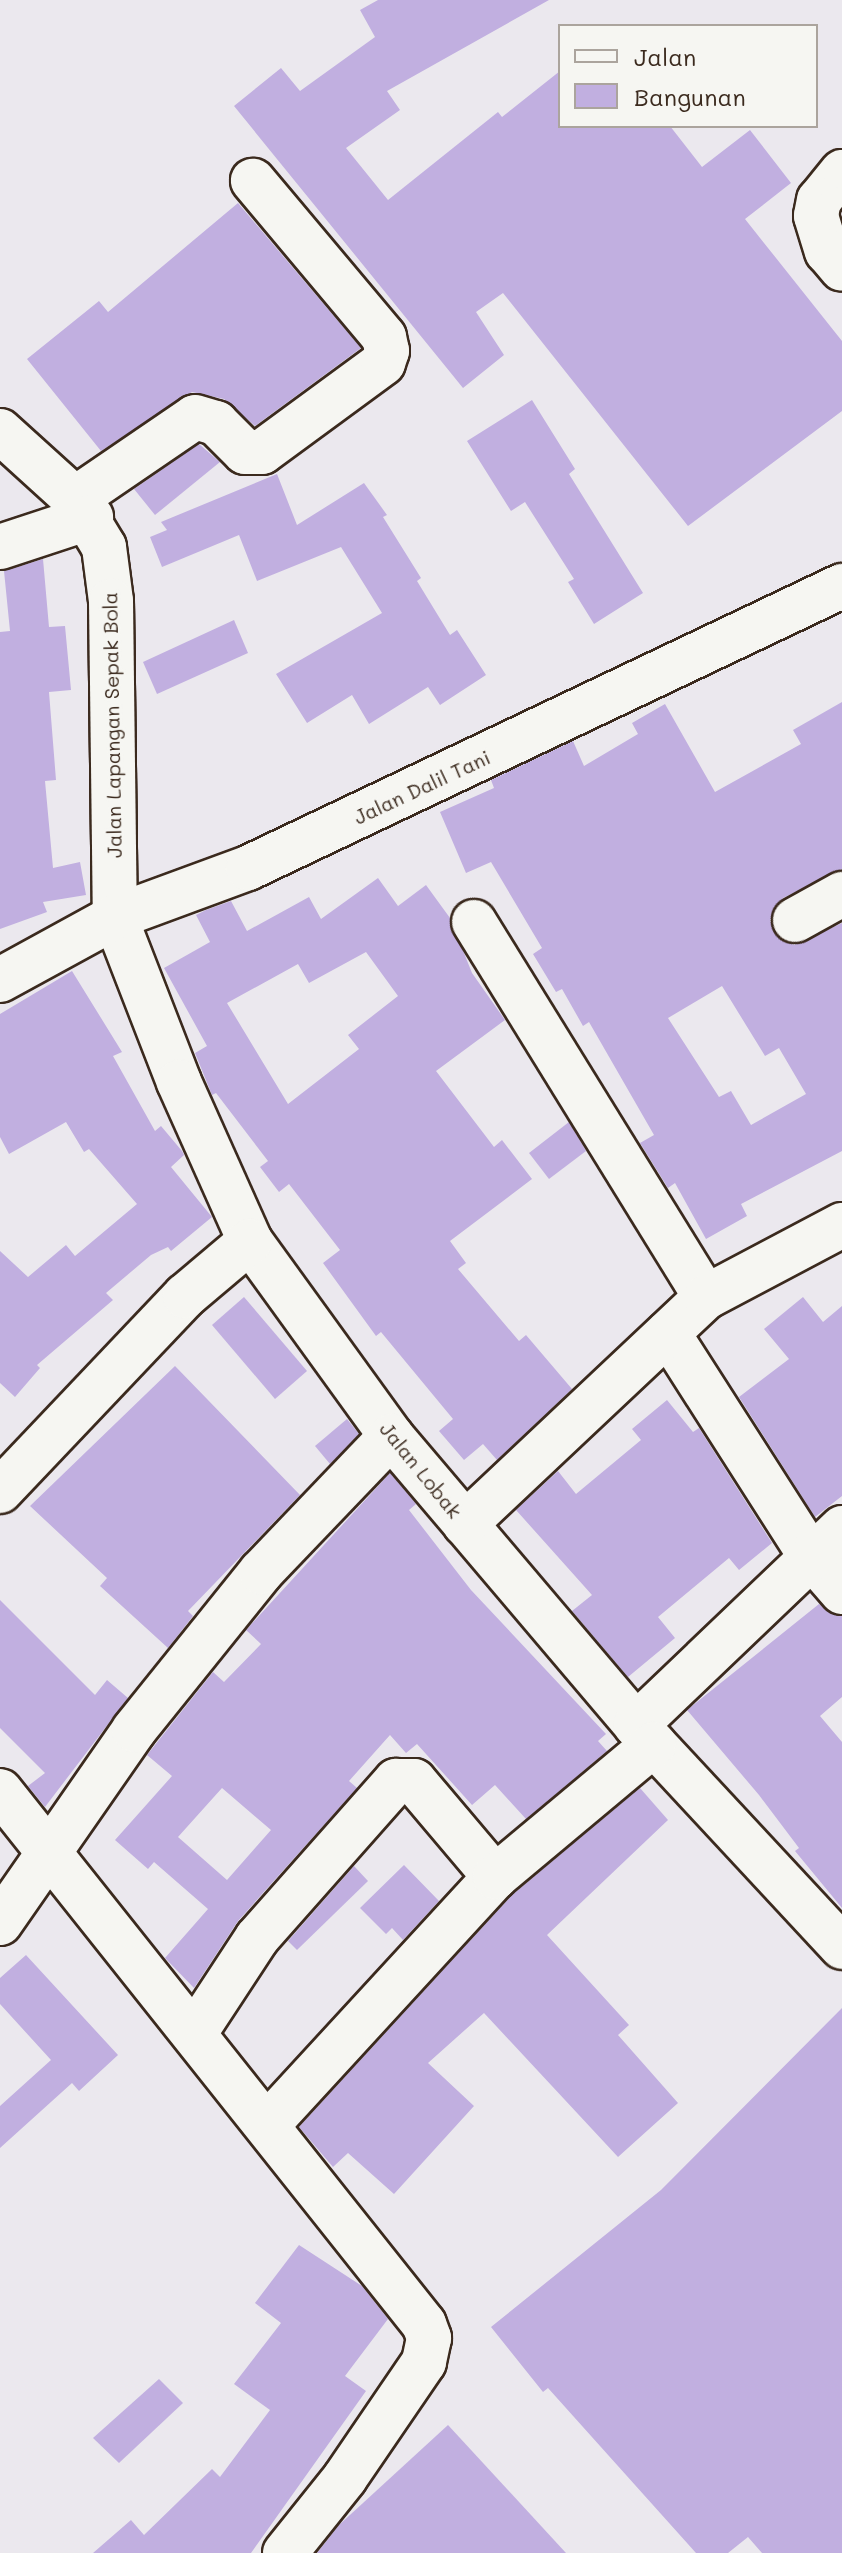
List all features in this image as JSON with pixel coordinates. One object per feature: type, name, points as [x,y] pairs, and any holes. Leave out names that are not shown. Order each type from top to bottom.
[{"type":"street","points":[[842,172],[819,200],[816,216],[827,251],[842,269]]},
{"type":"street","points":[[0,547],[83,508],[195,417],[216,423],[245,452],[262,452],[383,363],[387,351],[384,337],[253,181]]},
{"type":"street","name":"Jalan Lapangan Sepak Bola","points":[[0,431],[83,508],[104,547],[111,601],[115,917]]},
{"type":"street","name":"Jalan Dalil Tani","points":[[0,980],[115,917],[261,862],[842,586]]},
{"type":"street","points":[[795,920],[842,894]]},
{"type":"street","name":"Jalan Lobak","points":[[115,917],[179,1082],[250,1241],[391,1436],[645,1734],[842,1947]]},
{"type":"street","points":[[474,922],[706,1297]]},
{"type":"street","points":[[465,1524],[706,1297],[842,1225]]},
{"type":"street","points":[[0,1491],[185,1296],[250,1241]]},
{"type":"street","points":[[668,1333],[826,1542],[842,1592]]},
{"type":"street","points":[[0,1923],[134,1730],[261,1572],[391,1436]]},
{"type":"street","points":[[267,2125],[495,1877],[645,1734],[826,1542]]},
{"type":"street","points":[[194,2034],[257,1938],[396,1781],[414,1781],[495,1877]]},
{"type":"street","points":[[0,1791],[396,2287],[429,2338],[424,2362],[345,2478],[285,2553]]},
{"type":"building","points":[[378,0],[549,0],[387,91],[400,110],[346,148],[388,200],[498,112],[502,117],[558,73],[558,128],[672,128],[702,167],[750,130],[791,183],[745,219],[842,341],[842,411],[688,526],[503,293],[476,312],[504,355],[463,388],[234,106],[281,68],[300,91],[375,37],[360,10]]},
{"type":"building","points":[[238,203],[361,348],[255,426],[224,399],[192,392],[101,451],[27,359],[99,301],[108,312]]},
{"type":"building","points":[[532,400],[575,469],[569,474],[643,593],[594,624],[568,582],[574,579],[525,502],[511,511],[467,441]]},
{"type":"building","points":[[199,444],[220,462],[155,515],[134,489]]},
{"type":"building","points":[[277,474],[297,525],[364,483],[387,515],[383,517],[421,578],[417,581],[450,635],[457,630],[486,675],[440,705],[428,687],[369,724],[352,695],[307,723],[276,674],[382,613],[341,547],[257,581],[239,535],[162,567],[150,537],[167,530],[161,522]]},
{"type":"building","points":[[43,559],[49,627],[65,626],[71,690],[49,692],[56,780],[45,781],[53,868],[80,862],[86,895],[43,902],[47,912],[0,929],[0,632],[10,631],[4,571]]},
{"type":"building","points":[[234,620],[248,653],[157,694],[143,662]]},
{"type":"building","points":[[842,702],[842,869],[783,898],[770,920],[774,933],[794,945],[842,923],[842,1151],[741,1204],[747,1216],[706,1239],[675,1183],[668,1188],[640,1143],[654,1135],[589,1022],[583,1026],[562,989],[556,992],[533,954],[542,948],[491,862],[466,873],[440,812],[494,788],[491,780],[573,741],[584,766],[638,734],[632,723],[665,704],[715,792],[801,744],[793,730]],"holes":[[[722,986],[765,1056],[779,1048],[806,1094],[751,1125],[731,1091],[719,1097],[668,1018]]]},
{"type":"building","points":[[378,878],[398,906],[426,885],[450,918],[472,973],[505,1020],[436,1071],[494,1147],[502,1140],[532,1179],[450,1241],[466,1263],[458,1269],[519,1341],[526,1335],[572,1389],[497,1460],[483,1444],[464,1460],[439,1431],[453,1419],[381,1332],[376,1336],[323,1263],[340,1250],[289,1184],[279,1192],[260,1167],[268,1161],[216,1093],[212,1095],[195,1053],[207,1046],[164,968],[210,942],[196,915],[231,901],[247,931],[309,897],[321,919]],"holes":[[[366,952],[398,996],[348,1035],[359,1049],[288,1104],[227,1003],[298,964],[309,983]]]},
{"type":"building","points":[[72,971],[122,1052],[113,1056],[155,1131],[161,1126],[182,1151],[184,1155],[171,1167],[212,1217],[171,1251],[168,1247],[151,1255],[106,1293],[113,1300],[37,1365],[40,1368],[15,1397],[0,1383],[0,1251],[28,1277],[66,1245],[75,1256],[137,1204],[89,1149],[84,1152],[66,1122],[9,1154],[0,1137],[0,1014]]},
{"type":"building","points":[[569,1122],[586,1151],[549,1179],[529,1153]]},
{"type":"building","points":[[244,1297],[307,1371],[275,1399],[212,1325]]},
{"type":"building","points":[[803,1297],[823,1322],[842,1306],[842,1496],[815,1517],[739,1397],[789,1359],[764,1329]]},
{"type":"building","points":[[175,1366],[300,1495],[188,1611],[193,1616],[168,1648],[100,1586],[107,1578],[30,1506]]},
{"type":"building","points":[[667,1400],[693,1432],[699,1428],[772,1543],[739,1570],[729,1558],[658,1617],[675,1638],[628,1677],[572,1611],[592,1595],[516,1510],[558,1471],[576,1494],[641,1440],[632,1429]]},
{"type":"building","points":[[347,1419],[359,1434],[330,1464],[315,1446]]},
{"type":"building","points":[[390,1473],[416,1504],[409,1510],[471,1590],[606,1734],[598,1741],[607,1751],[526,1819],[495,1785],[472,1805],[417,1744],[406,1753],[390,1735],[349,1781],[357,1788],[238,1921],[194,1988],[165,1958],[208,1909],[154,1862],[148,1869],[115,1840],[172,1776],[147,1755],[213,1672],[224,1682],[261,1644],[246,1630]],"holes":[[[222,1788],[271,1830],[227,1880],[178,1837]]]},
{"type":"building","points":[[0,1600],[95,1695],[107,1680],[128,1698],[45,1807],[28,1786],[45,1773],[0,1728]]},
{"type":"building","points":[[819,1604],[842,1616],[842,1697],[820,1716],[842,1742],[842,1908],[795,1851],[799,1848],[759,1795],[687,1710]]},
{"type":"building","points":[[640,1788],[668,1820],[547,1935],[629,2025],[618,2035],[678,2103],[618,2157],[484,2013],[428,2063],[474,2106],[394,2194],[348,2153],[333,2167],[299,2127],[512,1895]]},
{"type":"building","points":[[404,1865],[439,1901],[403,1940],[392,1928],[386,1934],[360,1908]]},
{"type":"building","points":[[354,1866],[368,1881],[297,1950],[288,1941]]},
{"type":"building","points":[[26,1955],[118,2055],[79,2091],[72,2083],[0,2148],[0,2106],[51,2060],[0,2004],[0,1978]]},
{"type":"building","points":[[842,2008],[842,2553],[762,2553],[748,2537],[728,2553],[696,2553],[548,2388],[543,2392],[491,2327],[661,2190]]},
{"type":"building","points":[[299,2245],[362,2286],[388,2319],[345,2376],[366,2391],[251,2553],[93,2553],[131,2520],[144,2535],[212,2469],[220,2477],[270,2410],[234,2384],[281,2323],[255,2303]]},
{"type":"building","points":[[159,2379],[183,2403],[119,2463],[93,2438]]},
{"type":"building","points":[[448,2425],[566,2553],[317,2553],[339,2525]]}]
